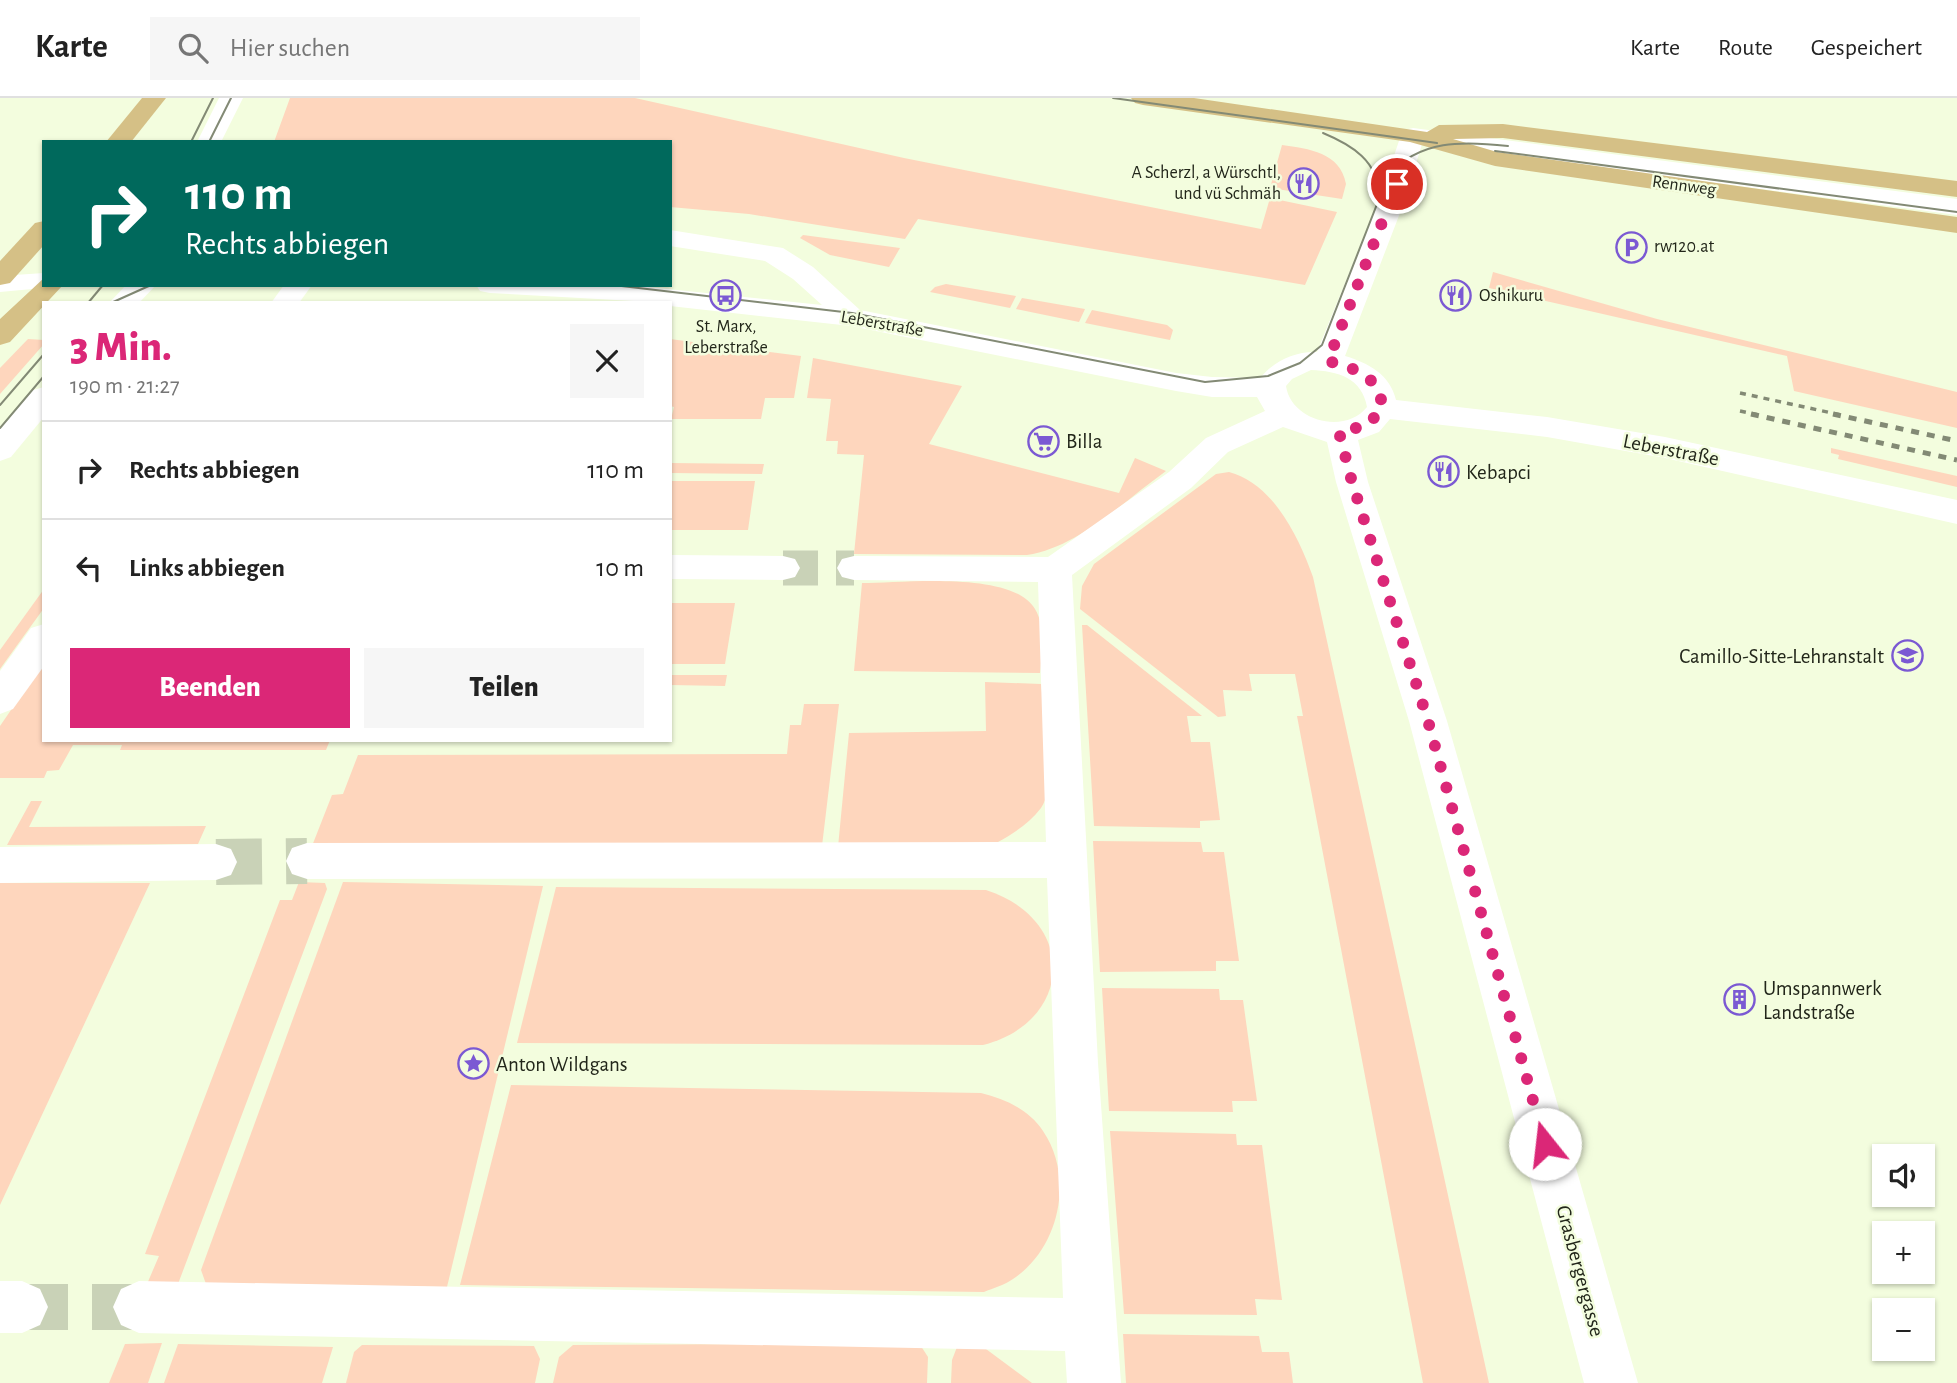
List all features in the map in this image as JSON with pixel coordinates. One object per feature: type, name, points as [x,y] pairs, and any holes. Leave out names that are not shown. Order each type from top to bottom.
[{"type":"main road","points":[[123,139],[154,98]]},
{"type":"main road","name":"Rennweg","points":[[1143,98],[1413,135],[1495,159],[1957,225]]},
{"type":"main road","name":"Rennweg","points":[[1413,135],[1503,131],[1957,189]]},
{"type":"main road","points":[[0,277],[42,231]]},
{"type":"main road","points":[[0,336],[47,287]]},
{"type":"street","points":[[210,140],[230,98]]},
{"type":"street","points":[[1328,361],[1392,200],[1413,135],[1957,207]]},
{"type":"street","points":[[672,238],[773,254],[803,273],[851,317]]},
{"type":"street","points":[[0,284],[42,281]]},
{"type":"street","points":[[125,301],[140,287]]},
{"type":"street","name":"Leberstraße","points":[[519,287],[651,296],[851,317],[1276,401]]},
{"type":"street","points":[[1307,361],[1328,361],[1364,374],[1376,385],[1382,396],[1382,408],[1368,425],[1339,432],[1308,427],[1276,401],[1275,375],[1288,366],[1307,361]]},
{"type":"street","points":[[0,450],[42,399]]},
{"type":"street","points":[[854,568],[1055,570],[1181,480],[1217,445],[1276,401]]},
{"type":"street","name":"Leberstraße","points":[[1382,408],[1487,419],[1624,441],[1818,478],[1957,512]]},
{"type":"street","name":"Grasbergergasse","points":[[1339,432],[1352,482],[1428,721],[1611,1383]]},
{"type":"street","points":[[672,568],[782,568]]},
{"type":"street","points":[[1055,570],[1069,860],[1075,1063],[1094,1383]]},
{"type":"street","points":[[0,699],[42,641]]},
{"type":"street","points":[[307,861],[1069,860]]},
{"type":"street","points":[[0,865],[216,862]]},
{"type":"street","points":[[139,1307],[1090,1325]]},
{"type":"shaded area","points":[[290,98],[635,98],[904,158],[1261,229],[1270,198],[1337,212],[1305,285],[918,219],[905,239],[749,214],[672,207],[672,140],[275,140]]},
{"type":"shaded area","points":[[1282,145],[1322,154],[1337,165],[1346,184],[1342,199],[1270,188]]},
{"type":"shaded area","points":[[803,235],[900,248],[889,267],[830,255],[800,238]]},
{"type":"shaded area","points":[[1493,272],[1657,319],[1957,392],[1957,428],[1794,391],[1787,356],[1489,288]]},
{"type":"shaded area","points":[[946,284],[1016,296],[1010,308],[930,292],[935,287]]},
{"type":"shaded area","points":[[1022,298],[1085,309],[1079,322],[1016,309]]},
{"type":"shaded area","points":[[1092,310],[1167,325],[1173,330],[1170,340],[1085,323]]},
{"type":"shaded area","points":[[28,339],[42,340],[42,346],[0,394],[0,368]]},
{"type":"shaded area","points":[[672,339],[801,356],[794,398],[765,398],[761,419],[672,419]]},
{"type":"shaded area","points":[[813,358],[962,386],[929,444],[1119,493],[1135,458],[1166,471],[1083,533],[1046,550],[1027,555],[854,554],[864,455],[837,454],[838,441],[826,441],[831,399],[807,398]]},
{"type":"shaded area","points":[[1831,448],[1957,476],[1957,487],[1838,459],[1839,455],[1831,453]]},
{"type":"shaded area","points":[[672,463],[764,464],[762,474],[672,473]]},
{"type":"shaded area","points":[[1229,472],[1245,478],[1272,500],[1292,530],[1313,577],[1489,1383],[1423,1383],[1297,716],[1303,716],[1295,674],[1249,674],[1252,691],[1223,690],[1226,716],[1218,717],[1080,609],[1082,586],[1094,564],[1216,474]]},
{"type":"shaded area","points":[[672,481],[755,481],[748,530],[672,530]]},
{"type":"shaded area","points":[[955,581],[1004,588],[1023,597],[1035,609],[1041,624],[1040,673],[854,671],[862,583]]},
{"type":"shaded area","points":[[42,592],[42,611],[0,669],[0,650]]},
{"type":"shaded area","points":[[672,603],[735,603],[725,664],[672,664]]},
{"type":"shaded area","points":[[1082,625],[1087,625],[1202,716],[1187,716],[1191,742],[1210,742],[1220,820],[1200,821],[1200,828],[1094,826]]},
{"type":"shaded area","points":[[42,665],[42,742],[329,742],[326,750],[120,750],[122,745],[73,745],[59,770],[47,771],[44,778],[0,778],[0,726]]},
{"type":"shaded area","points":[[672,675],[727,675],[725,686],[672,685]]},
{"type":"shaded area","points":[[985,682],[1041,684],[1047,730],[1049,783],[1046,797],[1037,813],[998,842],[838,847],[849,733],[986,731]]},
{"type":"shaded area","points":[[804,704],[839,704],[822,846],[312,846],[332,795],[343,794],[358,755],[787,754],[790,725],[801,725]]},
{"type":"shaded area","points":[[31,801],[42,801],[29,827],[206,826],[198,844],[7,845]]},
{"type":"shaded area","points":[[1093,841],[1201,842],[1203,852],[1224,852],[1239,961],[1216,961],[1216,971],[1100,972]]},
{"type":"shaded area","points":[[299,882],[325,883],[327,889],[178,1284],[147,1284],[159,1256],[145,1254],[280,900],[292,900]]},
{"type":"shaded area","points":[[343,882],[543,886],[447,1287],[206,1284],[201,1270]]},
{"type":"shaded area","points":[[0,883],[150,883],[0,1205]]},
{"type":"shaded area","points":[[556,887],[986,890],[1016,904],[1037,923],[1049,945],[1053,969],[1048,993],[1035,1015],[1013,1033],[983,1045],[517,1043]]},
{"type":"shaded area","points":[[1102,988],[1219,989],[1220,1000],[1243,1000],[1257,1101],[1232,1101],[1233,1112],[1109,1111]]},
{"type":"shaded area","points":[[511,1085],[981,1093],[1016,1106],[1031,1117],[1043,1131],[1053,1150],[1058,1170],[1060,1191],[1057,1211],[1042,1250],[1029,1266],[1010,1281],[984,1292],[460,1285]]},
{"type":"shaded area","points":[[1110,1131],[1236,1134],[1237,1145],[1262,1145],[1282,1300],[1255,1299],[1257,1315],[1124,1314]]},
{"type":"shaded area","points":[[1123,1334],[1259,1336],[1262,1352],[1289,1352],[1293,1383],[1126,1383]]},
{"type":"shaded area","points":[[162,1343],[148,1383],[109,1383],[125,1344]]},
{"type":"shaded area","points":[[919,1343],[928,1357],[927,1383],[553,1383],[559,1357],[573,1345]]},
{"type":"shaded area","points":[[178,1344],[333,1347],[322,1383],[164,1383]]},
{"type":"shaded area","points":[[362,1345],[534,1346],[540,1359],[535,1383],[346,1383],[354,1352]]},
{"type":"shaded area","points":[[957,1347],[986,1349],[1032,1383],[951,1383],[952,1360]]},
{"type":"tunnel","points":[[783,568],[854,568]]},
{"type":"tunnel","points":[[216,862],[307,861]]},
{"type":"tunnel","points":[[22,1307],[139,1307]]},
{"type":"tram line","points":[[192,140],[213,98]]},
{"type":"tram line","points":[[210,140],[231,98]]},
{"type":"tram line","points":[[1113,98],[1437,143]]},
{"type":"tram line","points":[[1323,133],[1362,156],[1374,173],[1379,195]]},
{"type":"tram line","points":[[630,287],[852,313],[1205,382],[1268,376],[1300,363],[1322,345],[1388,176],[1400,164],[1414,155],[1443,145],[1475,143],[1508,146]]},
{"type":"tram line","points":[[1495,151],[1957,212]]},
{"type":"tram line","points":[[90,301],[101,287]]},
{"type":"tram line","points":[[115,301],[147,287]]},
{"type":"tram line","points":[[0,405],[42,356]]},
{"type":"tram line","points":[[0,428],[42,378]]},
{"type":"railway","points":[[1740,393],[1841,415]]},
{"type":"railway","points":[[1740,411],[1759,415]]},
{"type":"railway","points":[[1751,414],[1957,460]]},
{"type":"railway","points":[[1833,414],[1957,441]]},
{"type":"place","name":"A Scherzl, a Würschtl, und vü Schmäh","points":[[1304,183]]},
{"type":"place","name":"rw120.at","points":[[1631,247]]},
{"type":"place","name":"St. Marx, Leberstraße","points":[[726,296]]},
{"type":"place","name":"Oshikuru","points":[[1456,296]]},
{"type":"place","name":"Billa","points":[[1043,441]]},
{"type":"place","name":"Kebapci","points":[[1443,472]]},
{"type":"place","name":"Camillo-Sitte-Lehranstalt","points":[[1907,656]]},
{"type":"place","name":"Umspannwerk Landstraße","points":[[1740,1000]]},
{"type":"place","name":"Anton Wildgans","points":[[473,1064]]},
{"type":"route","points":[[1397,184],[1328,361],[1349,366],[1364,374],[1376,385],[1382,396],[1382,408],[1368,425],[1339,432],[1352,482],[1428,721],[1545,1144]]}]
